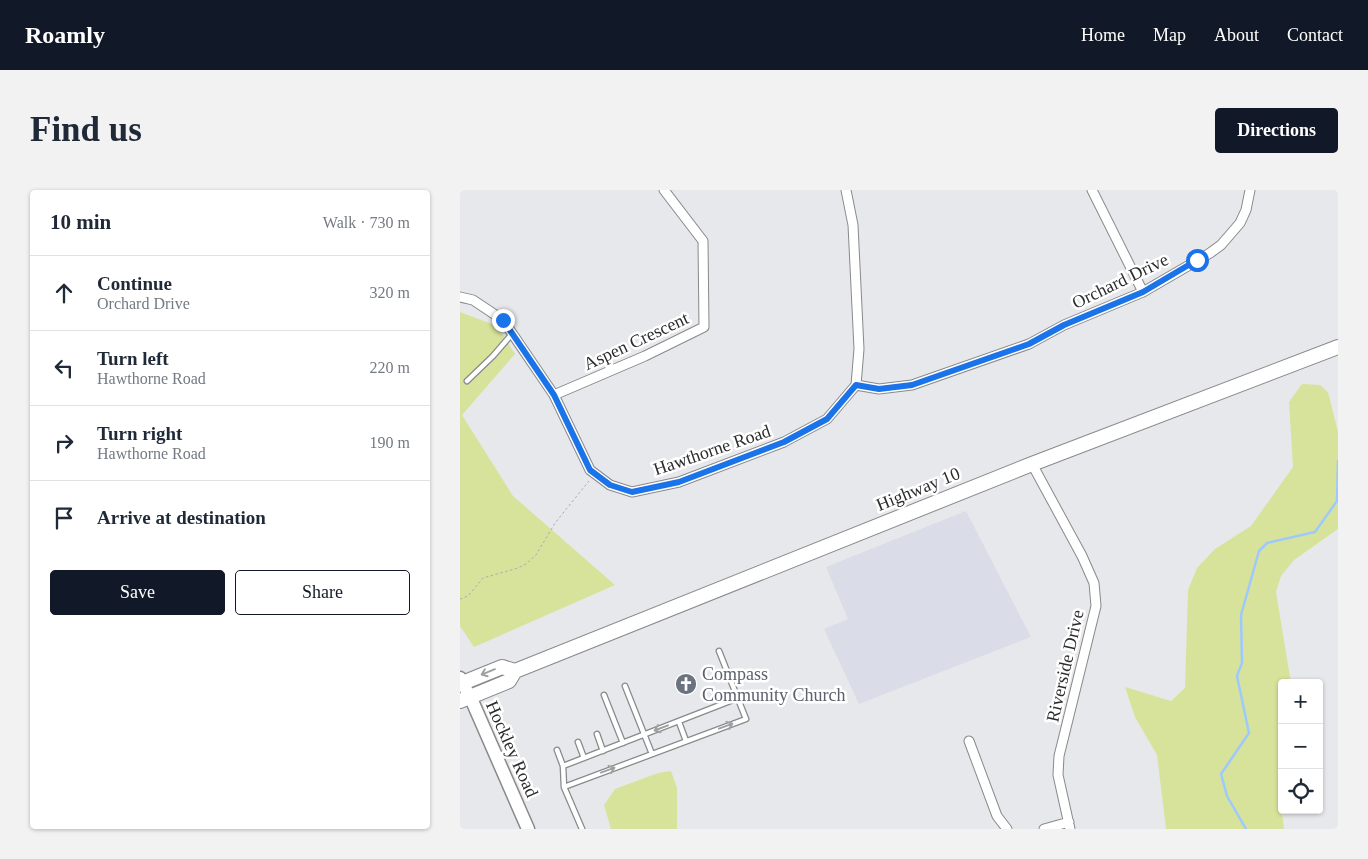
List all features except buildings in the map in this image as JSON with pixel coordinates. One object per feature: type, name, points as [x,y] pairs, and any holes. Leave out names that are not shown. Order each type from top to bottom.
[{"type":"highway","name":"Highway 10","points":[[461,681],[502,667],[514,671],[1032,464],[1338,347]]},
{"type":"highway","name":"Highway 10","points":[[465,699],[509,681],[514,671]]},
{"type":"main road","name":"Hockley Road","points":[[461,681],[465,699],[528,829]]},
{"type":"street","name":"Aspen Crescent","points":[[554,395],[645,356],[704,327],[703,241],[664,190]]},
{"type":"street","points":[[846,190],[853,225],[859,349],[856,385]]},
{"type":"street","points":[[1092,190],[1143,292]]},
{"type":"street","name":"Orchard Drive","points":[[856,385],[879,389],[912,385],[1029,344],[1064,325],[1143,292],[1222,245],[1240,223],[1246,210],[1250,190]]},
{"type":"street","name":"Hawthorne Road","points":[[460,297],[473,300],[503,320],[554,395],[590,470],[610,485],[632,492],[679,482],[784,442],[827,419],[856,385]]},
{"type":"street","name":"Riverside Drive","points":[[1032,464],[1082,556],[1094,583],[1096,606],[1059,756],[1058,775],[1069,826]]},
{"type":"street","points":[[969,742],[997,816],[1007,829]]},
{"type":"street","points":[[1044,829],[1069,826]]},
{"type":"lane","points":[[467,381],[512,334]]},
{"type":"lane","points":[[564,787],[746,719],[719,650]]},
{"type":"lane","points":[[625,686],[652,754]]},
{"type":"lane","points":[[604,695],[623,743]]},
{"type":"lane","points":[[563,766],[738,698]]},
{"type":"lane","points":[[679,722],[686,741]]},
{"type":"lane","points":[[597,734],[603,751]]},
{"type":"lane","points":[[578,742],[584,758]]},
{"type":"lane","points":[[557,750],[563,766],[564,787],[582,829]]},
{"type":"path","points":[[460,599],[468,596],[483,578],[518,568],[536,555],[555,523],[595,474]]},
{"type":"shaded area","points":[[966,511],[1031,637],[859,704],[824,629],[848,619],[826,567]]},
{"type":"green space","points":[[460,312],[497,326],[515,354],[462,415],[513,496],[615,585],[474,647],[460,626]]},
{"type":"green space","points":[[1302,384],[1320,385],[1328,392],[1338,432],[1338,529],[1294,560],[1281,576],[1276,592],[1290,679],[1278,679],[1278,814],[1282,814],[1284,829],[1166,829],[1157,755],[1135,717],[1125,687],[1171,701],[1185,688],[1188,590],[1197,568],[1215,549],[1251,526],[1293,467],[1289,402]]},
{"type":"green space","points":[[671,771],[677,788],[677,829],[611,829],[604,805],[615,789],[658,773]]},
{"type":"waterway","points":[[1246,829],[1227,796],[1221,774],[1249,733],[1237,676],[1242,663],[1241,615],[1259,551],[1267,543],[1315,532],[1337,501],[1338,461]]},
{"type":"place","name":"Compass Community Church","points":[[686,684]]},
{"type":"route","points":[[503,320],[554,395],[590,470],[610,485],[632,492],[679,482],[784,442],[827,419],[856,385],[879,389],[912,385],[1029,344],[1064,325],[1143,292],[1197,260]]}]
